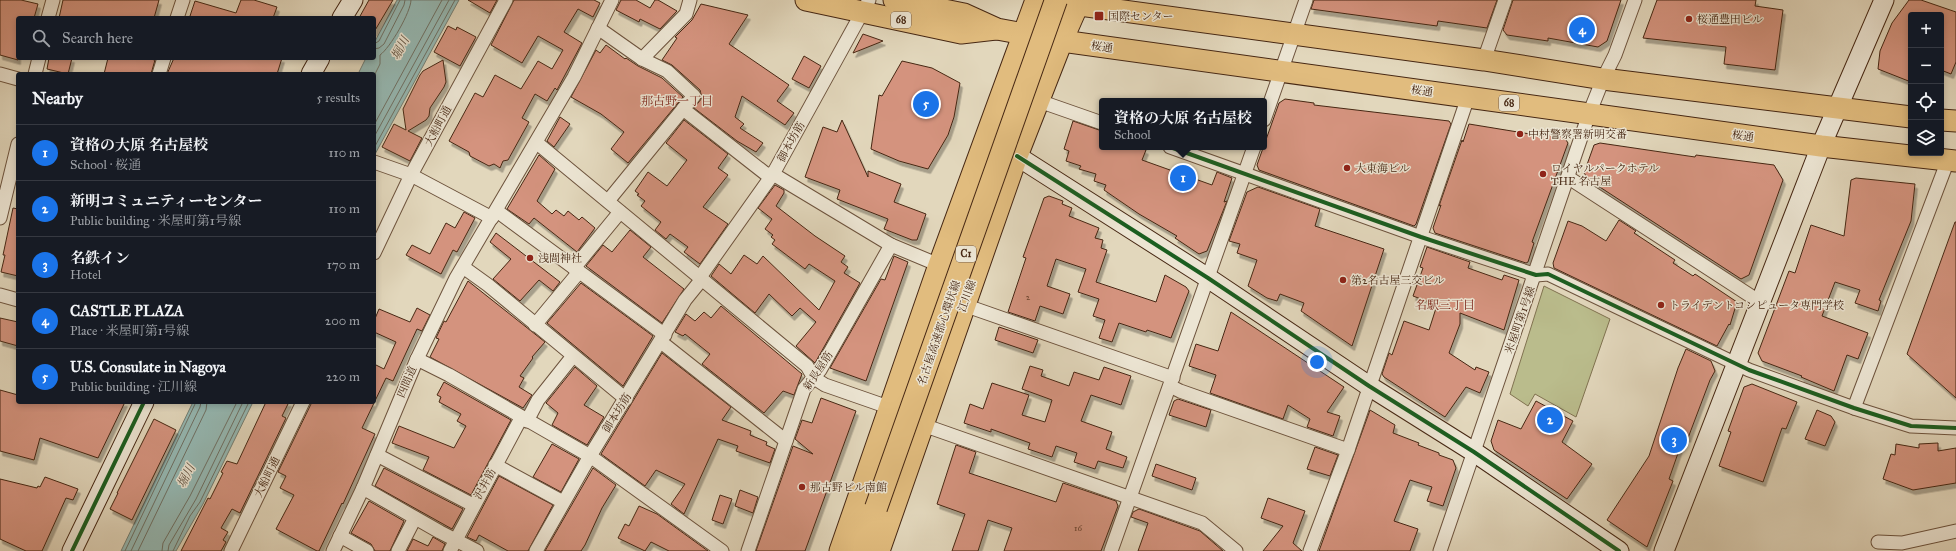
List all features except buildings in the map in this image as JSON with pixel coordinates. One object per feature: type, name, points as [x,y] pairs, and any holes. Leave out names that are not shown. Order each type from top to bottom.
[{"type":"highway","name":"名古屋高速都心環状線","points":[[872,551],[876,508],[1056,0]]},
{"type":"main road","name":"68","points":[[806,0],[866,6],[961,33],[997,29]]},
{"type":"main road","name":"桜通","points":[[894,0],[964,14],[997,29],[1062,41],[1821,146],[1952,161]]},
{"type":"main road","points":[[840,551],[891,408],[939,265],[1036,0]]},
{"type":"main road","points":[[1043,0],[1083,2],[1294,34],[1484,60],[1603,79],[1836,109],[1908,116]]},
{"type":"main road","name":"江川線","points":[[872,551],[923,425],[1017,156],[1062,41],[1083,2]]},
{"type":"main road","points":[[1944,120],[1956,121]]},
{"type":"street","points":[[49,16],[53,0]]},
{"type":"street","points":[[178,16],[183,0]]},
{"type":"street","points":[[343,16],[353,0]]},
{"type":"street","name":"大船町通","points":[[376,249],[411,175],[506,0]]},
{"type":"street","name":"四間道","points":[[333,551],[363,488],[417,359],[463,267],[537,143],[574,77],[612,0]]},
{"type":"street","points":[[642,59],[686,14],[690,0]]},
{"type":"street","points":[[1267,112],[1306,0]]},
{"type":"street","points":[[1484,60],[1505,0]]},
{"type":"street","name":"米屋町第1号線","points":[[1440,551],[1536,275],[1589,114],[1603,79],[1616,55],[1635,0]]},
{"type":"street","points":[[1664,551],[1821,146],[1884,0]]},
{"type":"street","name":"御本坊筋","points":[[536,551],[590,456],[685,300],[773,174],[866,6]]},
{"type":"street","points":[[598,28],[642,59],[667,71],[694,96],[608,202]]},
{"type":"street","points":[[36,72],[38,60]]},
{"type":"street","points":[[160,72],[163,60]]},
{"type":"street","points":[[312,72],[319,60]]},
{"type":"street","points":[[0,74],[16,78]]},
{"type":"street","points":[[1310,551],[1348,450],[1468,97]]},
{"type":"street","points":[[1039,101],[1099,122]]},
{"type":"street","points":[[683,109],[766,174],[773,174],[891,245],[939,265]]},
{"type":"street","points":[[537,143],[807,366],[814,378],[825,385],[891,408]]},
{"type":"street","points":[[1178,150],[1421,237],[1536,275],[1548,274],[1735,365],[1854,408],[1911,426],[1956,428]]},
{"type":"street","points":[[1111,551],[1253,150]]},
{"type":"street","points":[[0,218],[16,152]]},
{"type":"street","points":[[1017,156],[1208,278],[1369,386],[1474,452],[1618,551]]},
{"type":"street","points":[[1854,408],[1952,161]]},
{"type":"street","points":[[376,163],[411,175],[494,214],[577,270],[663,338],[786,441]]},
{"type":"street","points":[[1569,178],[1760,302]]},
{"type":"street","points":[[535,325],[620,212]]},
{"type":"street","name":"新長屋筋","points":[[748,551],[804,389],[820,370],[891,245]]},
{"type":"street","points":[[463,267],[626,399]]},
{"type":"street","points":[[0,295],[16,299]]},
{"type":"street","points":[[964,305],[1171,382],[1180,391],[1348,450]]},
{"type":"street","name":"沢井筋","points":[[452,545],[495,465],[524,419],[573,356]]},
{"type":"street","points":[[417,359],[449,375],[590,456],[722,551]]},
{"type":"street","points":[[72,551],[143,404]]},
{"type":"street","name":"大船町通","points":[[231,551],[302,404]]},
{"type":"street","points":[[923,425],[1202,523],[1236,551]]},
{"type":"street","points":[[377,455],[473,505]]},
{"type":"street","points":[[495,465],[564,502]]},
{"type":"street","points":[[363,488],[416,518],[452,545],[478,551]]},
{"type":"street","points":[[398,551],[416,518]]},
{"type":"street","points":[[1878,542],[1902,543],[1956,531]]},
{"type":"street","points":[[340,536],[367,551]]},
{"type":"green space","points":[[1544,286],[1610,319],[1576,417],[1535,394],[1528,406],[1510,394]]},
{"type":"water","name":"堀川","points":[[397,0],[459,0],[376,152],[376,72],[359,72],[365,60],[376,60],[376,39]]},
{"type":"water","name":"堀川","points":[[192,404],[252,404],[203,504],[176,551],[121,551]]},
{"type":"cycle path","points":[[1178,150],[1421,237],[1536,275],[1548,274],[1749,370],[1854,408],[1911,426],[1956,428]]},
{"type":"cycle path","points":[[1017,156],[1208,278],[1369,386],[1474,452],[1619,551]]},
{"type":"cycle path","points":[[72,551],[143,404]]},
{"type":"place","name":"国際センター","points":[[1099,16]]},
{"type":"place","name":"桜通豊田ビル","points":[[1689,19]]},
{"type":"place","name":"CASTLE PLAZA","points":[[1582,30]]},
{"type":"place","name":"U.S. Consulate in Nagoya","points":[[926,104]]},
{"type":"place","name":"中村警察署新明交番","points":[[1520,134]]},
{"type":"place","name":"大東海ビル","points":[[1347,168]]},
{"type":"place","name":"ロイヤルパークホテル THE 名古屋","points":[[1543,174]]},
{"type":"place","name":"資格の大原 名古屋校","points":[[1183,178]]},
{"type":"place","name":"浅間神社","points":[[530,258]]},
{"type":"place","name":"第2名古屋三交ビル","points":[[1343,280]]},
{"type":"place","name":"トライデントコンピュータ専門学校","points":[[1661,305]]},
{"type":"place","name":"新明コミュニティーセンター","points":[[1550,420]]},
{"type":"place","name":"名鉄イン","points":[[1674,440]]},
{"type":"place","name":"那古野ビル南館","points":[[802,487]]},
{"type":"district","name":"那古野一丁目","points":[[677,101]]},
{"type":"district","name":"名駅三丁目","points":[[1445,305]]}]
